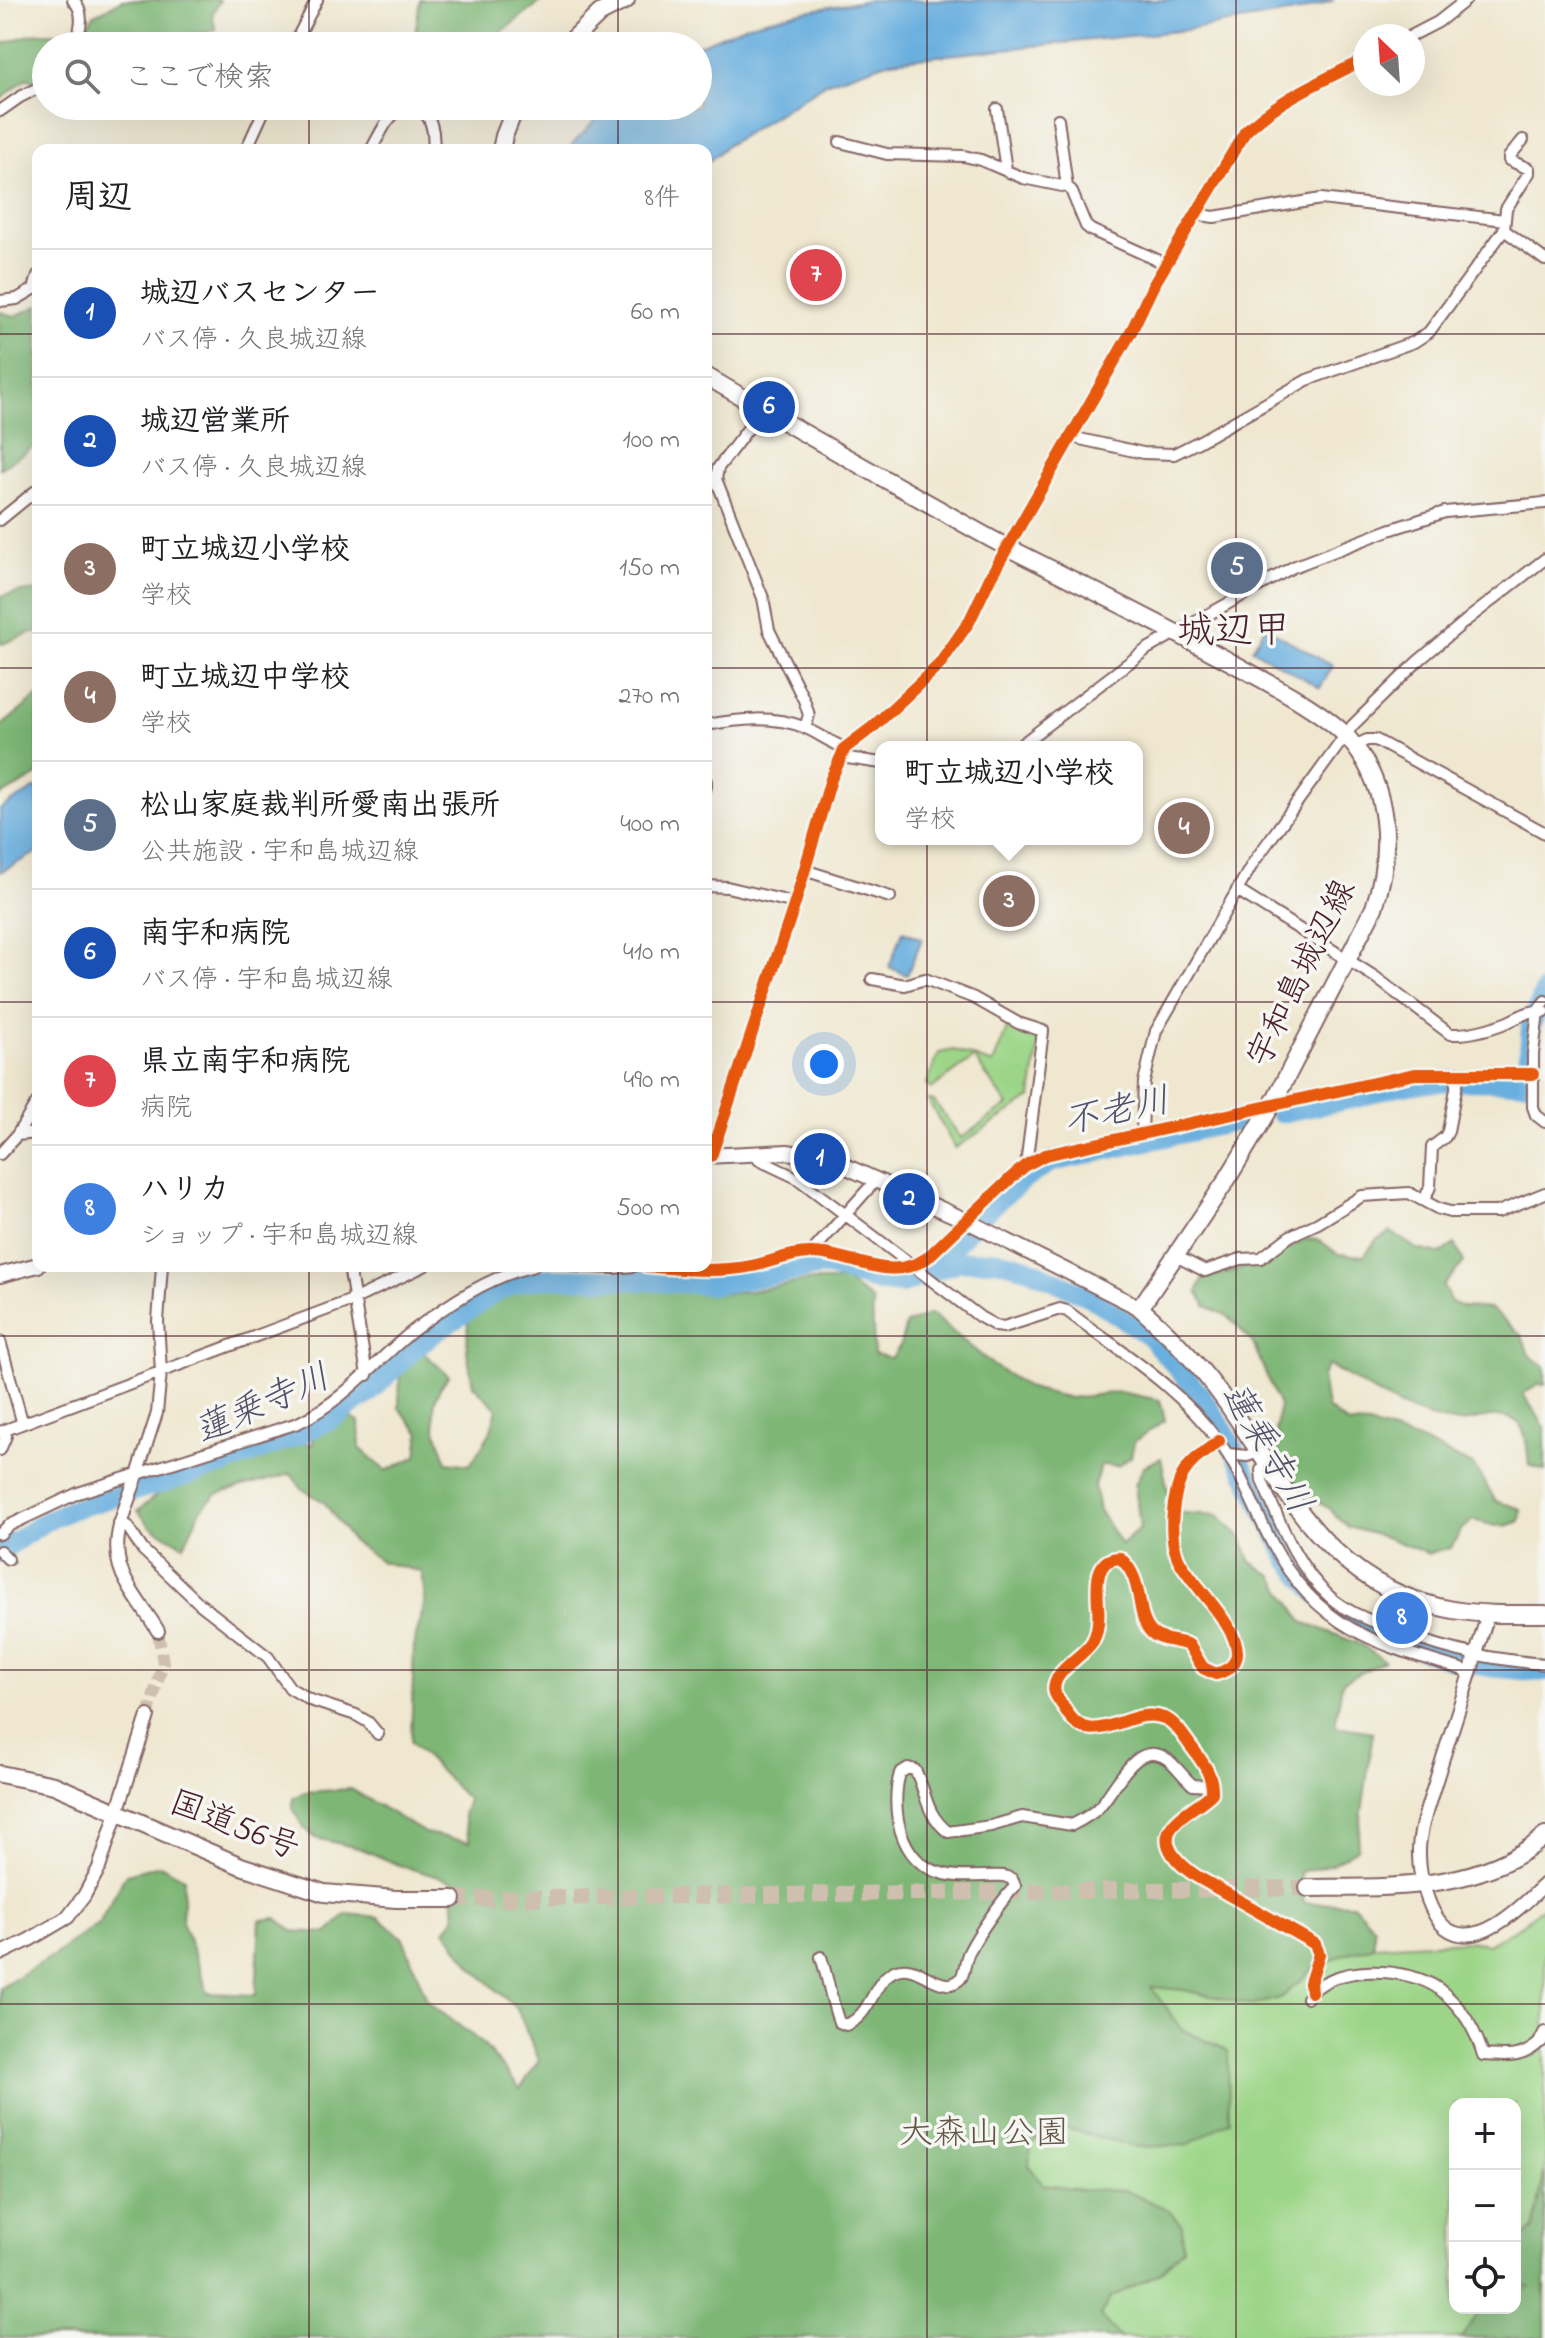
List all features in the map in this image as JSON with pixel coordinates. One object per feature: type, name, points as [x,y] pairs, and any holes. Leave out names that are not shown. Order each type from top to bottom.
[{"type":"main road","points":[[580,32],[600,13],[626,0]]},
{"type":"main road","points":[[502,144],[510,120]]},
{"type":"main road","name":"宇和島城辺線","points":[[712,379],[1007,547],[1175,632],[1275,687],[1350,740],[1377,790],[1384,813],[1386,849],[1384,879],[1374,908],[1272,1105],[1226,1181],[1140,1308]]},
{"type":"main road","points":[[712,1156],[787,1152],[827,1158],[967,1221],[1140,1308],[1194,1361],[1225,1401],[1302,1517],[1331,1549],[1363,1574],[1391,1590],[1452,1610],[1545,1614]]},
{"type":"main road","points":[[0,1275],[32,1267]]},
{"type":"main road","name":"国道56号","points":[[0,1774],[54,1785],[241,1866],[324,1893],[396,1899],[453,1899]]},
{"type":"main road","points":[[1308,1888],[1425,1884],[1458,1879],[1499,1864],[1545,1836]]},
{"type":"street","points":[[73,0],[78,5],[82,20],[79,32]]},
{"type":"street","points":[[300,32],[317,0]]},
{"type":"street","points":[[1425,29],[1466,0]]},
{"type":"street","points":[[712,1144],[795,903],[831,779],[843,753],[939,665],[969,622],[1007,547],[1131,332],[1166,264],[1245,132],[1261,116],[1353,65]]},
{"type":"street","points":[[0,111],[32,91]]},
{"type":"street","points":[[997,109],[1006,170]]},
{"type":"street","points":[[1058,119],[1067,187]]},
{"type":"street","points":[[249,144],[260,120]]},
{"type":"street","points":[[374,144],[388,120]]},
{"type":"street","points":[[430,120],[433,144]]},
{"type":"street","points":[[1071,437],[1143,453],[1174,454],[1307,380],[1414,342],[1429,332],[1504,225],[1506,209],[1529,173],[1529,169],[1509,160],[1523,140]]},
{"type":"street","points":[[840,142],[887,154],[964,156],[1023,178],[1067,187],[1086,226],[1091,230],[1166,264]]},
{"type":"street","points":[[1195,214],[1214,217],[1321,199],[1504,225],[1545,260]]},
{"type":"street","points":[[0,301],[17,299],[32,290]]},
{"type":"street","points":[[763,409],[718,468],[716,479],[763,598],[769,630],[804,700],[809,715],[805,728]]},
{"type":"street","points":[[0,520],[32,494]]},
{"type":"street","points":[[1026,741],[1147,649],[1293,567],[1445,512],[1545,503]]},
{"type":"street","points":[[1142,1133],[1144,1082],[1156,1031],[1237,890],[1350,740],[1417,662],[1545,559]]},
{"type":"street","points":[[712,724],[760,719],[805,728],[843,753],[875,761]]},
{"type":"street","points":[[1350,740],[1376,740],[1545,833]]},
{"type":"street","points":[[804,870],[890,897]]},
{"type":"street","points":[[712,886],[795,903]]},
{"type":"street","points":[[1237,890],[1349,960],[1450,1034],[1478,1030],[1543,1008],[1533,1074],[1533,1107],[1536,1115],[1545,1122]]},
{"type":"street","points":[[872,979],[905,985],[925,979],[974,998],[1018,1023],[1043,1031],[1026,1165]]},
{"type":"street","points":[[1424,1200],[1430,1187],[1432,1147],[1448,1131],[1459,1073]]},
{"type":"street","points":[[712,1270],[750,1267],[812,1252],[899,1270],[914,1266],[1026,1165],[1070,1148],[1415,1074],[1533,1074]]},
{"type":"street","points":[[0,1154],[32,1111]]},
{"type":"street","points":[[17,1135],[32,1134]]},
{"type":"street","points":[[754,1152],[759,1160],[797,1178],[996,1326],[1004,1327],[1060,1309],[1132,1357],[1177,1394],[1219,1441],[1285,1566],[1324,1612],[1371,1639],[1471,1672]]},
{"type":"street","points":[[812,1252],[877,1179]]},
{"type":"street","points":[[1174,1255],[1205,1271],[1241,1259],[1261,1258],[1290,1236],[1362,1196],[1409,1193],[1450,1212],[1498,1212],[1545,1193]]},
{"type":"street","points":[[158,1631],[126,1582],[118,1563],[116,1542],[119,1523],[157,1413],[161,1372],[158,1321],[162,1272]]},
{"type":"street","points":[[350,1272],[367,1375]]},
{"type":"street","points":[[0,1450],[6,1436],[2,1431],[22,1421],[355,1299],[411,1272]]},
{"type":"street","points":[[0,1534],[8,1526],[54,1502],[298,1423],[339,1399],[413,1331],[498,1276],[512,1272]]},
{"type":"street","points":[[0,1341],[22,1421]]},
{"type":"street","points":[[1219,1441],[1195,1459],[1184,1473],[1178,1490],[1173,1533],[1176,1556],[1186,1575],[1225,1622],[1238,1645],[1240,1653],[1236,1664],[1216,1674],[1203,1668],[1189,1645],[1150,1632],[1141,1609],[1139,1586],[1128,1565],[1120,1558],[1113,1558],[1104,1563],[1097,1576],[1099,1621],[1092,1642],[1056,1680],[1055,1692],[1069,1717],[1079,1726],[1091,1730],[1150,1715],[1166,1718],[1177,1728],[1210,1774],[1212,1793],[1173,1824],[1167,1836],[1169,1849],[1181,1866],[1196,1876],[1315,1944],[1319,1954],[1309,1995],[1329,1980],[1351,1973],[1406,1976],[1423,1980],[1439,1989],[1462,2011],[1479,2040],[1483,2055],[1516,2056],[1530,2052],[1543,2037]]},
{"type":"street","points":[[1228,1454],[1263,1458],[1262,1481],[1290,1544],[1304,1567],[1330,1597],[1361,1616],[1423,1643],[1493,1660],[1545,1664]]},
{"type":"street","points":[[119,1523],[127,1526],[143,1550],[200,1604],[268,1657],[290,1688],[310,1700],[356,1715],[368,1722],[378,1734]]},
{"type":"street","points":[[0,1551],[8,1559]]},
{"type":"street","points":[[1488,1613],[1424,1824],[1419,1853],[1425,1884],[1433,1911],[1443,1926],[1456,1935],[1472,1934],[1493,1927],[1517,1911],[1545,1884]]},
{"type":"street","points":[[0,1954],[68,1917],[84,1896],[99,1868],[148,1716]]},
{"type":"street","points":[[821,1957],[839,2022],[846,2025],[858,2021],[892,1972],[911,1970],[947,1984],[957,1982],[970,1950],[1015,1886],[1012,1879],[1004,1876],[943,1875],[930,1869],[910,1851],[899,1829],[896,1788],[900,1773],[908,1768],[915,1770],[935,1821],[948,1832],[991,1826],[1022,1817],[1072,1825],[1100,1806],[1127,1768],[1140,1758],[1153,1754],[1166,1758],[1193,1785],[1212,1786]]},
{"type":"green space","points":[[122,0],[220,0],[212,15],[216,30],[207,32],[83,32],[94,15]]},
{"type":"green space","points":[[420,0],[543,0],[501,32],[415,32]]},
{"type":"green space","points":[[32,35],[32,81],[27,78],[0,100],[0,45]]},
{"type":"green space","points":[[32,309],[32,448],[0,469],[0,312],[15,316]]},
{"type":"green space","points":[[32,592],[32,632],[2,644],[0,642],[0,596]]},
{"type":"green space","points":[[32,701],[32,778],[0,796],[0,727]]},
{"type":"green space","points":[[1011,1019],[1040,1034],[1031,1098],[955,1148],[928,1100],[934,1101],[961,1138],[1008,1105],[974,1058],[931,1089],[927,1084],[939,1053],[954,1050],[993,1064]]},
{"type":"green space","points":[[1391,1232],[1417,1249],[1440,1254],[1455,1244],[1464,1262],[1443,1286],[1451,1302],[1463,1307],[1491,1309],[1522,1336],[1529,1355],[1545,1367],[1545,1385],[1539,1384],[1523,1394],[1545,1427],[1545,1471],[1529,1465],[1522,1428],[1514,1420],[1499,1416],[1461,1422],[1436,1419],[1388,1400],[1328,1365],[1322,1376],[1327,1408],[1348,1424],[1370,1425],[1418,1440],[1473,1465],[1496,1501],[1521,1509],[1520,1521],[1508,1525],[1474,1520],[1461,1530],[1451,1548],[1428,1554],[1348,1527],[1328,1508],[1305,1494],[1279,1459],[1276,1431],[1279,1406],[1253,1343],[1228,1316],[1206,1306],[1197,1292],[1203,1278],[1256,1263],[1306,1239],[1319,1240],[1338,1254],[1364,1256],[1376,1240]]},
{"type":"green space","points":[[627,1281],[714,1294],[807,1281],[845,1281],[872,1300],[874,1354],[891,1358],[900,1346],[906,1324],[931,1314],[994,1366],[1029,1388],[1070,1398],[1120,1392],[1160,1400],[1165,1420],[1134,1442],[1131,1457],[1118,1466],[1101,1465],[1094,1485],[1099,1510],[1121,1545],[1140,1528],[1135,1485],[1144,1466],[1161,1458],[1168,1491],[1168,1512],[1218,1515],[1242,1538],[1250,1561],[1273,1576],[1303,1622],[1362,1645],[1384,1661],[1342,1682],[1335,1726],[1373,1732],[1357,1849],[1332,1864],[1300,1872],[1304,1903],[1353,1904],[1374,1927],[1374,1946],[1339,1956],[1308,1973],[1282,1997],[1254,2005],[1183,1990],[1151,1987],[1181,2029],[1228,2051],[1229,2121],[1188,2145],[1138,2147],[1051,2125],[1030,2146],[1029,2166],[1044,2185],[1126,2191],[1167,2209],[1182,2226],[1183,2248],[1160,2273],[1111,2297],[1100,2316],[1121,2338],[0,2338],[0,1987],[54,1955],[99,1923],[126,1874],[160,1865],[184,1878],[182,1921],[208,1993],[256,1995],[260,1920],[277,1918],[293,1931],[328,1933],[346,1914],[378,1917],[403,1938],[428,2002],[483,2044],[520,2089],[539,2060],[517,2009],[472,1967],[445,1930],[455,1918],[452,1881],[399,1865],[362,1849],[316,1838],[304,1828],[293,1810],[293,1798],[305,1792],[351,1789],[425,1833],[470,1842],[463,1815],[468,1800],[411,1742],[414,1644],[425,1602],[422,1572],[382,1562],[352,1541],[324,1502],[302,1489],[291,1474],[217,1494],[201,1509],[184,1545],[150,1526],[138,1511],[167,1486],[203,1470],[295,1440],[312,1445],[315,1433],[346,1415],[359,1422],[360,1448],[386,1471],[417,1456],[420,1433],[399,1408],[400,1371],[422,1351],[449,1376],[441,1386],[434,1407],[436,1429],[447,1462],[470,1465],[490,1433],[497,1409],[473,1385],[467,1352],[468,1319],[525,1286]]},
{"type":"green space","name":"大森山公園","points":[[1545,1905],[1545,2338],[784,2338],[1146,1982],[1254,2005],[1282,1997],[1308,1973],[1339,1956],[1374,1946],[1468,1941],[1488,1944],[1517,1928]]},
{"type":"green space","points":[[1545,2168],[1545,2338],[1461,2338],[1478,2314],[1521,2314],[1521,2291],[1530,2287],[1521,2284],[1521,2237],[1525,2237],[1534,2228]]},
{"type":"water","points":[[869,0],[1334,0],[1300,11],[1186,30],[891,61],[828,82],[726,146],[712,159],[712,144],[573,144],[596,120],[712,120],[712,40],[749,24]]},
{"type":"water","points":[[1265,627],[1333,666],[1320,688],[1252,649]]},
{"type":"water","points":[[32,790],[32,855],[0,872],[0,809]]},
{"type":"water","points":[[903,931],[922,939],[907,975],[889,967]]},
{"type":"waterway","name":"不老川","points":[[1280,1113],[1357,1098],[1397,1086],[1447,1081],[1527,1082],[1531,1026],[1545,990]]},
{"type":"waterway","name":"不老川","points":[[941,1266],[961,1238],[990,1208],[1052,1162],[1252,1118]]},
{"type":"waterway","name":"蓮乗寺川","points":[[0,1552],[44,1522],[70,1510],[223,1465],[333,1418],[366,1396],[416,1347],[440,1329],[495,1293],[519,1282],[550,1278],[714,1285],[824,1266],[879,1282],[902,1284],[957,1262],[997,1260],[1027,1268],[1090,1297],[1149,1336],[1199,1393],[1224,1430],[1289,1560],[1329,1607],[1351,1621],[1446,1658],[1489,1667],[1545,1672]]},
{"type":"tunnel","points":[[148,1716],[163,1663],[158,1631]]},
{"type":"tunnel","points":[[453,1899],[1308,1888]]},
{"type":"cycle path","points":[[712,1153],[795,903],[831,779],[845,748],[874,726],[939,665],[969,622],[991,576],[1131,332],[1153,286],[1245,132],[1286,100],[1353,65]]},
{"type":"cycle path","points":[[712,1270],[752,1266],[813,1253],[885,1268],[913,1265],[927,1258],[1026,1165],[1045,1155],[1415,1074],[1533,1074]]},
{"type":"cycle path","points":[[1219,1441],[1194,1460],[1183,1474],[1176,1493],[1172,1528],[1178,1558],[1234,1637],[1237,1653],[1232,1665],[1216,1674],[1203,1668],[1189,1645],[1152,1633],[1143,1617],[1137,1587],[1128,1567],[1120,1558],[1112,1559],[1105,1563],[1099,1575],[1095,1637],[1057,1678],[1055,1693],[1075,1722],[1087,1728],[1111,1726],[1151,1715],[1164,1718],[1176,1727],[1207,1770],[1212,1793],[1173,1825],[1168,1840],[1172,1854],[1196,1876],[1315,1944],[1319,1954],[1310,1983],[1311,1992]]},
{"type":"place","name":"県立南宇和病院","points":[[816,275]]},
{"type":"place","name":"南宇和病院","points":[[769,407]]},
{"type":"place","name":"松山家庭裁判所愛南出張所","points":[[1237,568]]},
{"type":"place","name":"町立城辺中学校","points":[[1184,828]]},
{"type":"place","name":"町立城辺小学校","points":[[1009,901]]},
{"type":"place","name":"城辺バスセンター","points":[[820,1159]]},
{"type":"place","name":"城辺営業所","points":[[909,1199]]},
{"type":"place","name":"ハリカ","points":[[1402,1618]]},
{"type":"district","name":"城辺甲","points":[[1234,633]]}]
